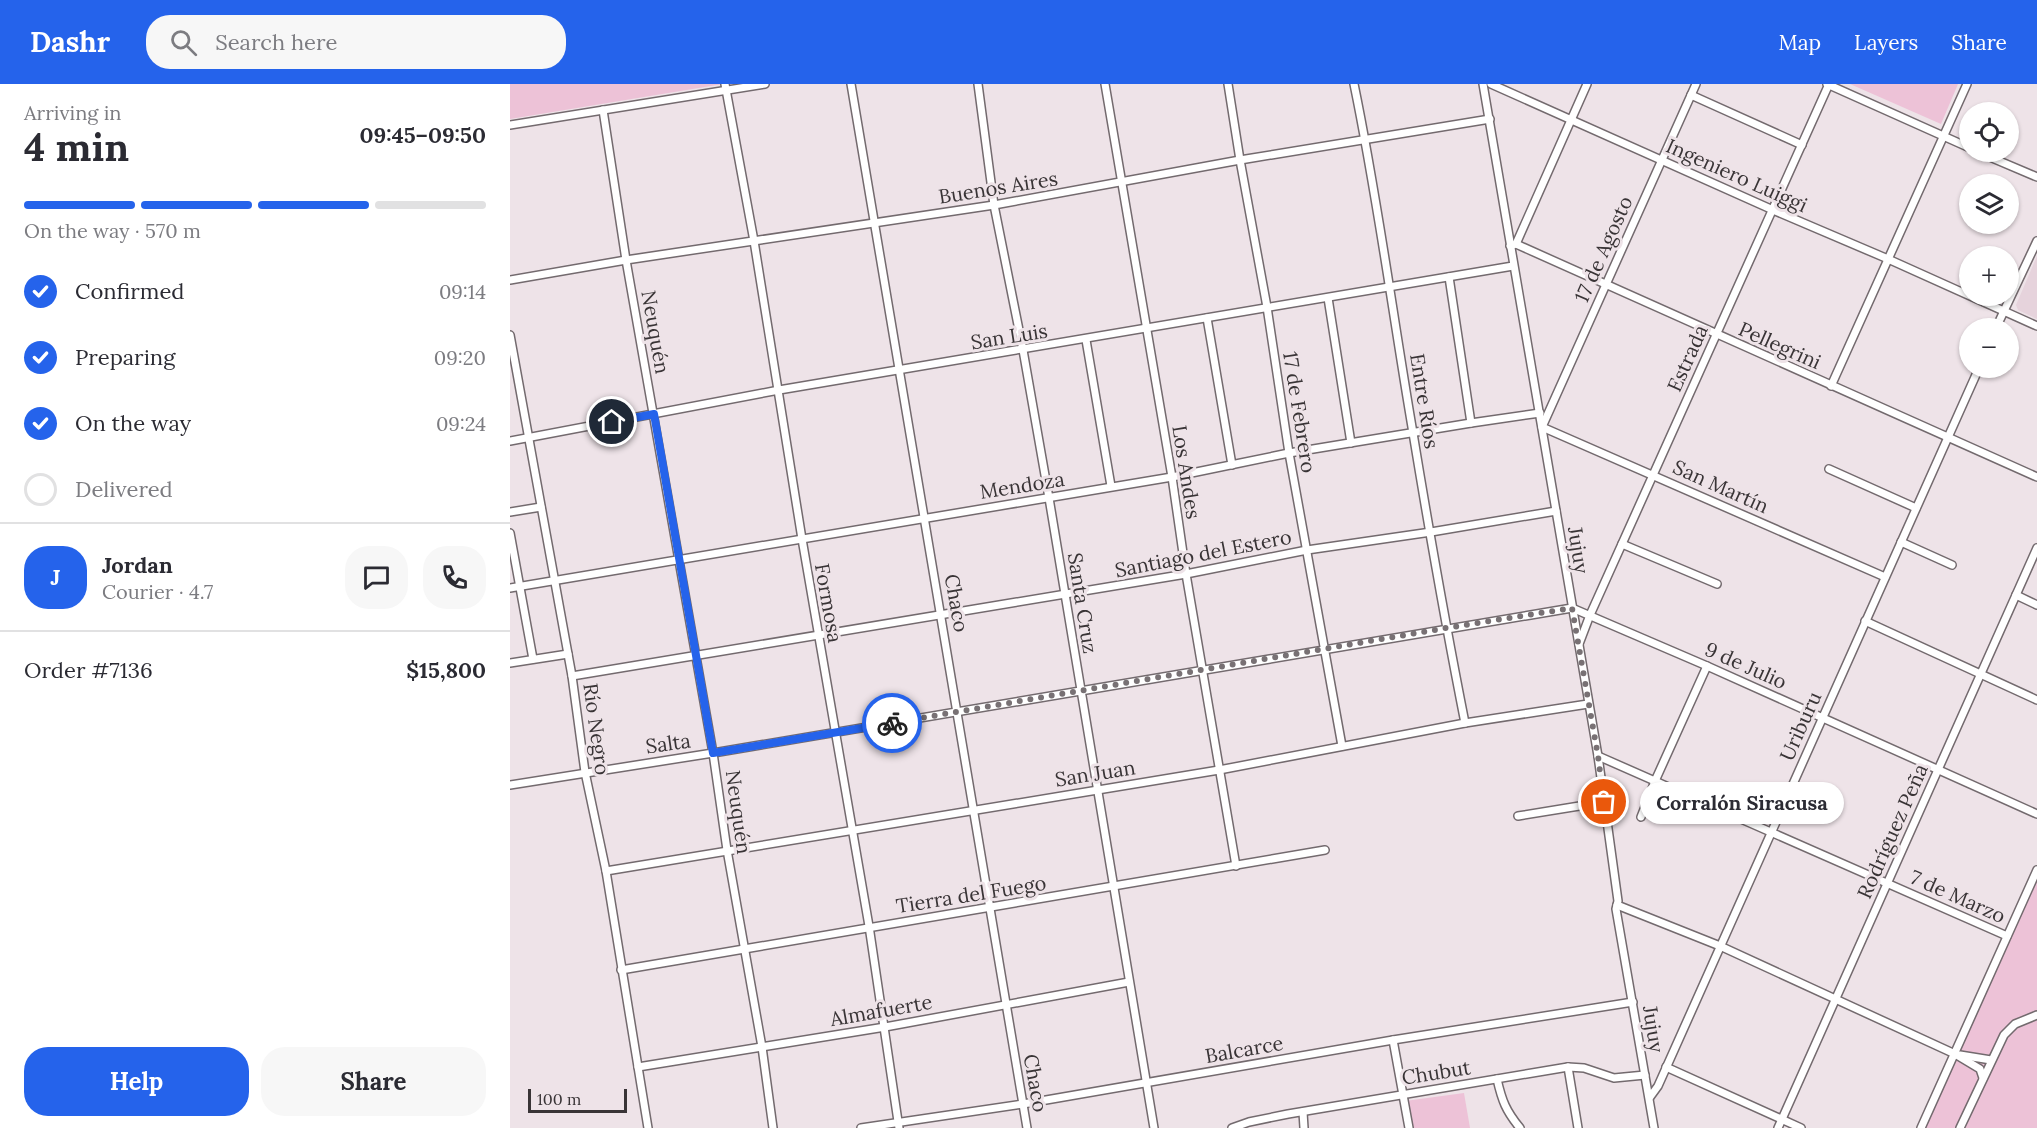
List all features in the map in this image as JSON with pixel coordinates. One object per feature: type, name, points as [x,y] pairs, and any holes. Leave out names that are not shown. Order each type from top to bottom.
[{"type":"street","points":[[510,125],[725,87],[765,84]]},
{"type":"street","name":"Chaco","points":[[851,84],[1027,1128]]},
{"type":"street","name":"Santa Cruz","points":[[978,84],[994,205],[1049,498],[1154,1128]]},
{"type":"street","name":"Los Andes","points":[[1105,84],[1236,866]]},
{"type":"street","name":"17 de Febrero","points":[[1228,84],[1267,307],[1289,453],[1342,746]]},
{"type":"street","name":"Entre Ríos","points":[[1354,84],[1391,287],[1446,628],[1465,723]]},
{"type":"street","name":"Jujuy","points":[[1483,84],[1513,245],[1513,267],[1598,756],[1618,901],[1616,909],[1654,1128]]},
{"type":"street","name":"Ingeniero Luiggi","points":[[1491,84],[2037,326]]},
{"type":"street","points":[[1513,245],[1587,84]]},
{"type":"street","name":"17 de Agosto","points":[[1542,427],[1696,84]]},
{"type":"street","points":[[1828,84],[1959,143]]},
{"type":"street","name":"Estrada","points":[[1578,647],[1590,615],[1828,84]]},
{"type":"street","points":[[1831,386],[1967,84]]},
{"type":"street","name":"Formosa","points":[[725,87],[754,241],[818,635],[869,926],[899,1125]]},
{"type":"street","points":[[1691,94],[1802,145]]},
{"type":"street","name":"Neuquén","points":[[603,110],[626,260],[713,753],[727,850],[762,1047],[773,1128]]},
{"type":"street","name":"Buenos Aires","points":[[510,280],[626,260],[994,205],[1240,160],[1490,119]]},
{"type":"street","points":[[2002,162],[2037,177]]},
{"type":"street","points":[[2001,318],[2037,241]]},
{"type":"street","name":"Pellegrini","points":[[1513,245],[2037,477]]},
{"type":"street","name":"San Luis","points":[[510,441],[779,390],[1513,267]]},
{"type":"street","points":[[1449,278],[1472,423]]},
{"type":"street","points":[[1328,298],[1351,443]]},
{"type":"street","points":[[1207,318],[1232,465]]},
{"type":"street","name":"Río Negro","points":[[510,335],[572,676],[585,772],[606,871],[648,1128]]},
{"type":"street","points":[[1086,340],[1111,486]]},
{"type":"street","name":"Uriburu","points":[[1650,1096],[1658,1086],[1974,378]]},
{"type":"street","name":"Mendoza","points":[[510,588],[1172,477],[1289,453],[1540,413]]},
{"type":"street","name":"San Martín","points":[[1542,427],[1885,577]]},
{"type":"street","points":[[1829,469],[1916,508]]},
{"type":"street","points":[[510,512],[541,507]]},
{"type":"street","name":"Santiago del Estero","points":[[572,676],[1186,574],[1307,550],[1431,532],[1556,510]]},
{"type":"street","points":[[510,533],[533,659]]},
{"type":"street","points":[[1901,542],[1952,565]]},
{"type":"street","points":[[1622,544],[1717,584]]},
{"type":"street","name":"Rodríguez Peña","points":[[1778,1128],[2037,548]]},
{"type":"street","points":[[2016,595],[2037,605]]},
{"type":"street","name":"9 de Julio","points":[[1572,608],[2037,814]]},
{"type":"street","name":"Salta","points":[[510,785],[835,733],[1325,648],[1572,608]]},
{"type":"street","points":[[1865,621],[2037,700]]},
{"type":"street","points":[[510,663],[568,654]]},
{"type":"street","points":[[1641,817],[1654,781],[1707,666]]},
{"type":"street","name":"San Juan","points":[[606,871],[1219,770],[1465,723],[1588,704]]},
{"type":"street","name":"7 de Marzo","points":[[1598,756],[2007,936]]},
{"type":"street","points":[[1518,816],[1604,802]]},
{"type":"street","name":"Tierra del Fuego","points":[[621,970],[869,926],[1113,888],[1325,850]]},
{"type":"street","points":[[1921,1128],[2037,870]]},
{"type":"street","points":[[1617,905],[1720,946],[1955,1053],[1980,1069],[1983,1078]]},
{"type":"street","name":"Almafuerte","points":[[638,1067],[885,1027],[1129,982]]},
{"type":"street","name":"Balcarce","points":[[861,1128],[899,1125],[1394,1040],[1633,1002]]},
{"type":"street","points":[[1960,1128],[2004,1035],[2015,1024],[2037,1015]]},
{"type":"street","points":[[1394,1040],[1409,1128]]},
{"type":"street","points":[[1955,1053],[1991,1060]]},
{"type":"street","points":[[1568,1067],[1578,1128]]},
{"type":"street","name":"Chubut","points":[[1232,1128],[1249,1122],[1303,1112],[1568,1067],[1584,1068],[1609,1078],[1645,1075]]},
{"type":"street","points":[[1666,1067],[1800,1128]]},
{"type":"street","points":[[1497,1079],[1507,1112],[1520,1128]]},
{"type":"street","points":[[1303,1112],[1304,1128]]},
{"type":"shaded area","points":[[510,84],[723,84],[510,119]]},
{"type":"shaded area","points":[[1850,84],[1958,84],[1941,124]]},
{"type":"shaded area","points":[[2037,256],[2037,319],[2018,310],[2016,306],[2019,306],[2019,298]]},
{"type":"shaded area","points":[[2037,881],[2037,1128],[1925,1128]]},
{"type":"shaded area","points":[[1464,1093],[1470,1128],[1409,1128],[1405,1101]]},
{"type":"way so far","points":[[892,723],[1572,608],[1604,802]]},
{"type":"place","name":"Corralón Siracusa","points":[[1604,802]]},
{"type":"route","points":[[612,422],[654,414],[713,753],[892,723]]}]
